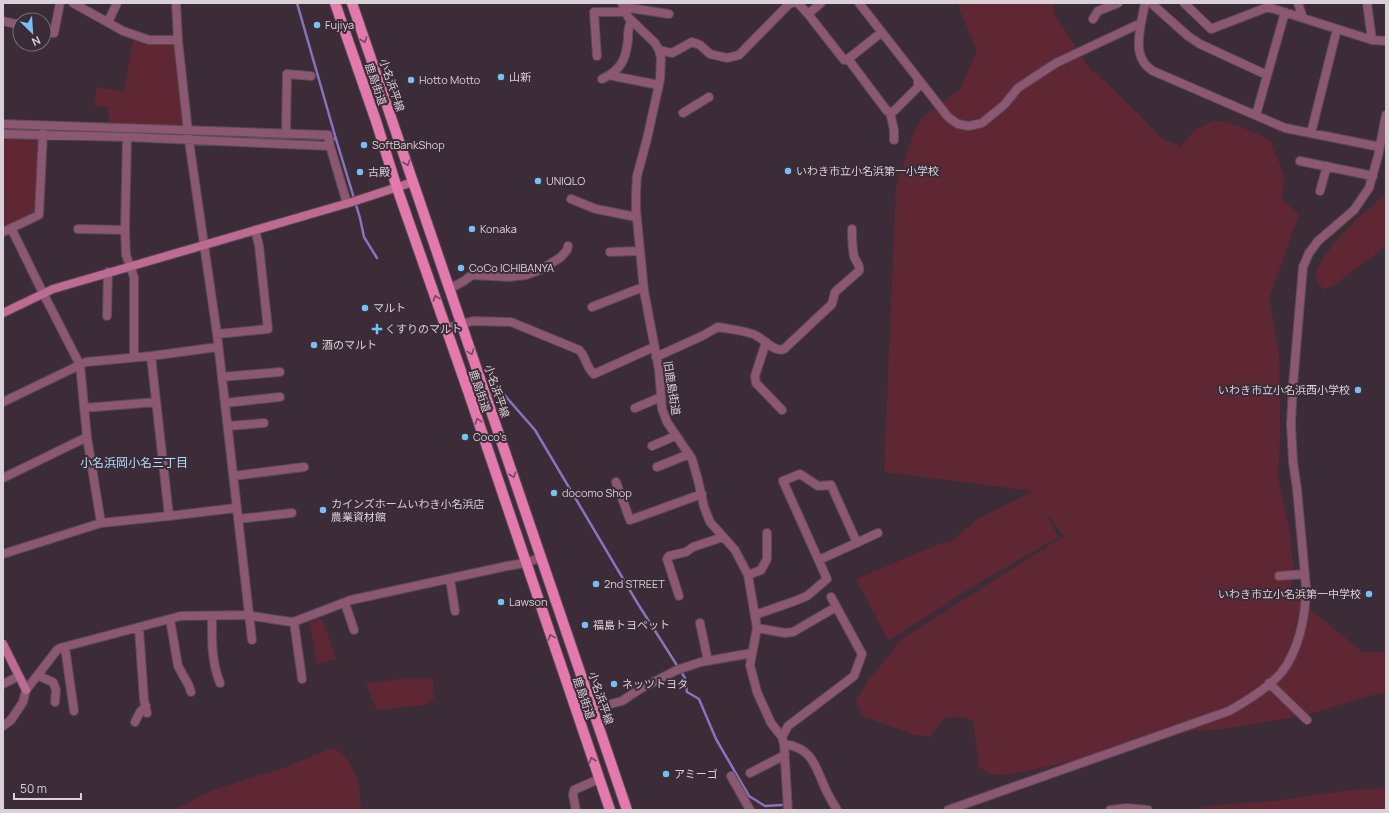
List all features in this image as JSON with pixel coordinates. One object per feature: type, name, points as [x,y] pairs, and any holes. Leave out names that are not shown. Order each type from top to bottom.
[{"type":"main road","name":"鹿島街道","points":[[335,3],[610,810]]},
{"type":"main road","name":"小名浜平線","points":[[352,3],[627,810]]},
{"type":"street","points":[[52,33],[54,33],[60,3]]},
{"type":"street","points":[[72,3],[123,31],[149,40],[178,40]]},
{"type":"street","points":[[84,10],[90,3]]},
{"type":"street","points":[[108,22],[117,3]]},
{"type":"street","points":[[176,3],[178,40],[189,136],[217,334],[252,640]]},
{"type":"street","points":[[623,7],[631,21],[655,43],[659,50],[672,53],[692,42],[700,45],[710,54],[726,58],[739,55],[790,3],[793,3]]},
{"type":"street","points":[[798,3],[844,60],[848,59],[882,32]]},
{"type":"street","points":[[808,14],[820,3]]},
{"type":"street","points":[[858,3],[948,117],[958,124],[969,126],[982,123],[1004,105],[1018,88],[1056,63],[1141,23]]},
{"type":"street","points":[[1094,19],[1098,12],[1118,3]]},
{"type":"street","points":[[1145,3],[1138,38],[1138,49],[1142,61],[1148,68],[1285,128],[1380,147]]},
{"type":"street","points":[[1151,3],[1188,36],[1200,44],[1267,74]]},
{"type":"street","points":[[1184,3],[1211,29],[1267,5],[1284,12],[1372,40],[1386,41]]},
{"type":"street","points":[[1298,3],[1303,18]]},
{"type":"street","points":[[1367,3],[1372,40]]},
{"type":"street","points":[[596,56],[594,12],[623,7],[670,14]]},
{"type":"street","points":[[1256,116],[1284,12]]},
{"type":"street","points":[[602,79],[611,75],[623,62],[628,44],[629,24],[631,21]]},
{"type":"street","points":[[1310,133],[1337,29]]},
{"type":"street","name":"旧鹿島街道","points":[[659,50],[661,59],[659,85],[637,176],[636,216],[644,288],[659,370],[662,409],[675,436],[689,454],[702,494],[704,507],[710,522],[734,550],[748,575],[757,628],[750,665],[757,692],[771,723],[783,741]]},
{"type":"street","points":[[848,59],[887,111],[890,112],[894,130],[894,140]]},
{"type":"street","points":[[286,133],[287,74],[311,76]]},
{"type":"street","points":[[611,75],[659,85]]},
{"type":"street","points":[[890,112],[894,111],[918,87],[918,79]]},
{"type":"street","points":[[683,113],[709,97]]},
{"type":"street","points":[[948,810],[1229,711],[1251,698],[1270,683],[1279,675],[1287,664],[1300,631],[1305,614],[1306,600],[1297,489],[1293,462],[1291,424],[1303,267],[1309,253],[1318,241],[1354,210],[1369,188],[1386,119]]},
{"type":"street","points":[[3,124],[43,131],[127,137],[286,133],[328,135],[329,142],[352,201]]},
{"type":"street","points":[[3,232],[39,215],[43,131]]},
{"type":"street","points":[[3,134],[43,131],[329,142]]},
{"type":"street","points":[[127,137],[125,230],[126,255],[134,277],[134,357]]},
{"type":"street","points":[[1300,161],[1373,176]]},
{"type":"street","points":[[1320,191],[1326,166]]},
{"type":"street","points":[[3,313],[43,293],[108,272],[255,230],[413,182]]},
{"type":"street","points":[[571,199],[596,209],[636,216]]},
{"type":"street","points":[[11,228],[80,365],[87,437],[100,523]]},
{"type":"street","points":[[78,229],[125,230]]},
{"type":"street","points":[[656,357],[718,327],[755,335],[776,350],[784,349],[831,305],[835,292],[858,271],[860,267],[854,257],[852,229]]},
{"type":"street","points":[[217,334],[268,330],[259,246],[255,230]]},
{"type":"street","points":[[449,289],[472,275],[519,276],[534,272],[560,257],[567,250],[568,246]]},
{"type":"street","points":[[610,252],[640,251]]},
{"type":"street","points":[[107,316],[108,272]]},
{"type":"street","points":[[592,307],[644,288]]},
{"type":"street","points":[[446,328],[473,322],[512,322],[579,350],[594,374],[654,347]]},
{"type":"street","points":[[766,342],[755,376],[756,383],[782,410]]},
{"type":"street","points":[[3,402],[86,362],[151,356],[218,347]]},
{"type":"street","points":[[151,356],[169,516]]},
{"type":"street","points":[[222,377],[280,372]]},
{"type":"street","points":[[225,403],[280,397]]},
{"type":"street","points":[[635,408],[661,397]]},
{"type":"street","points":[[84,408],[156,402]]},
{"type":"street","points":[[228,426],[264,423]]},
{"type":"street","points":[[652,446],[675,436]]},
{"type":"street","points":[[3,478],[87,437]]},
{"type":"street","points":[[657,468],[689,454]]},
{"type":"street","points":[[234,476],[304,467]]},
{"type":"street","points":[[755,615],[807,596],[827,579],[783,481],[800,474],[818,486],[831,485],[858,543]]},
{"type":"street","points":[[616,482],[630,520],[702,494]]},
{"type":"street","points":[[3,554],[100,523],[236,508]]},
{"type":"street","points":[[238,519],[292,513]]},
{"type":"street","points":[[748,575],[761,570],[767,559],[767,533]]},
{"type":"street","points":[[819,560],[878,533]]},
{"type":"street","points":[[679,596],[667,559],[669,556],[686,552],[693,547],[723,537]]},
{"type":"street","points":[[3,726],[11,720],[24,702],[26,690],[57,650],[65,647],[181,616],[250,616],[294,622],[345,603],[525,563],[540,558]]},
{"type":"street","points":[[1279,576],[1305,574]]},
{"type":"street","points":[[450,579],[455,611]]},
{"type":"street","points":[[788,810],[783,741],[788,726],[854,676],[862,654],[832,597]]},
{"type":"street","points":[[345,603],[354,630]]},
{"type":"street","points":[[757,628],[785,633],[793,632],[836,607]]},
{"type":"street","points":[[212,616],[212,648],[216,672],[220,683]]},
{"type":"street","points":[[170,619],[178,666],[191,692]]},
{"type":"street","points":[[294,622],[302,679]]},
{"type":"street","points":[[700,623],[708,660]]},
{"type":"street","points":[[135,722],[140,712],[146,709],[138,628]]},
{"type":"street","points":[[3,644],[26,690]]},
{"type":"street","points":[[65,647],[74,711]]},
{"type":"street","points":[[576,711],[592,709],[622,701],[640,689],[680,669],[708,660],[752,653]]},
{"type":"street","points":[[38,675],[53,682],[56,690],[55,702]]},
{"type":"street","points":[[3,684],[19,676]]},
{"type":"street","points":[[1270,683],[1307,720]]},
{"type":"street","points":[[783,741],[795,746],[806,753],[813,760],[826,790],[837,810]]},
{"type":"street","points":[[750,773],[785,755]]},
{"type":"street","points":[[731,776],[750,810]]},
{"type":"street","points":[[576,810],[573,795],[574,790],[599,779]]},
{"type":"street","points":[[1110,810],[1127,808],[1148,810]]},
{"type":"shaded area","points":[[957,3],[1053,3],[1055,15],[1087,65],[1138,113],[1160,137],[1180,147],[1194,131],[1214,120],[1239,126],[1270,140],[1284,176],[1282,199],[1299,215],[1269,298],[1279,352],[1280,433],[1278,476],[1290,534],[1293,567],[1291,593],[1362,652],[1386,652],[1386,693],[1369,696],[1306,715],[1223,729],[1193,731],[1126,750],[1007,775],[989,774],[979,767],[973,720],[957,717],[947,718],[943,720],[930,737],[915,735],[862,716],[856,701],[869,679],[900,640],[1064,536],[1045,511],[1058,537],[970,588],[888,640],[856,579],[939,544],[952,541],[976,520],[1032,492],[884,472],[896,187],[914,132],[921,119],[960,89],[977,51]]},
{"type":"shaded area","points":[[133,39],[149,44],[175,44],[184,128],[109,126],[109,107],[94,106],[97,87],[124,92]]},
{"type":"shaded area","points":[[3,134],[43,135],[39,215],[3,232]]},
{"type":"shaded area","points":[[1386,193],[1386,246],[1333,286],[1323,289],[1315,277],[1327,253],[1345,231]]},
{"type":"shaded area","points":[[322,619],[336,659],[317,664],[310,622]]},
{"type":"shaded area","points":[[398,679],[433,679],[434,698],[425,705],[377,710],[366,684]]},
{"type":"shaded area","points":[[333,748],[343,755],[349,762],[355,774],[359,788],[360,810],[174,810],[209,792],[282,769]]},
{"type":"shaded area","points":[[1386,788],[1386,810],[1189,810],[1215,805],[1275,801],[1351,790]]},
{"type":"waterway","points":[[297,3],[360,218],[364,237],[377,258]]},
{"type":"waterway","points":[[3,129],[336,139]]},
{"type":"waterway","points":[[501,391],[535,430],[638,604],[685,678],[687,692],[699,699],[716,739],[749,796],[765,806],[782,805]]},
{"type":"place","name":"Fujiya","points":[[317,25]]},
{"type":"place","name":"山新","points":[[501,77]]},
{"type":"place","name":"Hotto Motto","points":[[411,80]]},
{"type":"place","name":"SoftBankShop","points":[[364,145]]},
{"type":"place","name":"いわき市立小名浜第一小学校","points":[[788,171]]},
{"type":"place","name":"古殿","points":[[360,172]]},
{"type":"place","name":"UNIQLO","points":[[538,181]]},
{"type":"place","name":"Konaka","points":[[472,229]]},
{"type":"place","name":"CoCo ICHIBANYA","points":[[461,268]]},
{"type":"place","name":"マルト","points":[[365,308]]},
{"type":"place","name":"くすりのマルト","points":[[377,329]]},
{"type":"place","name":"酒のマルト","points":[[314,345]]},
{"type":"place","name":"いわき市立小名浜西小学校","points":[[1358,390]]},
{"type":"place","name":"Coco's","points":[[465,437]]},
{"type":"place","name":"docomo Shop","points":[[554,493]]},
{"type":"place","name":"カインズホームいわき小名浜店 農業資材館","points":[[323,510]]},
{"type":"place","name":"2nd STREET","points":[[596,584]]},
{"type":"place","name":"いわき市立小名浜第一中学校","points":[[1369,594]]},
{"type":"place","name":"Lawson","points":[[501,602]]},
{"type":"place","name":"福島トヨペット","points":[[585,625]]},
{"type":"place","name":"ネッツトヨタ","points":[[614,684]]},
{"type":"place","name":"アミーゴ","points":[[666,774]]},
{"type":"district","name":"小名浜岡小名三丁目","points":[[134,463]]}]
